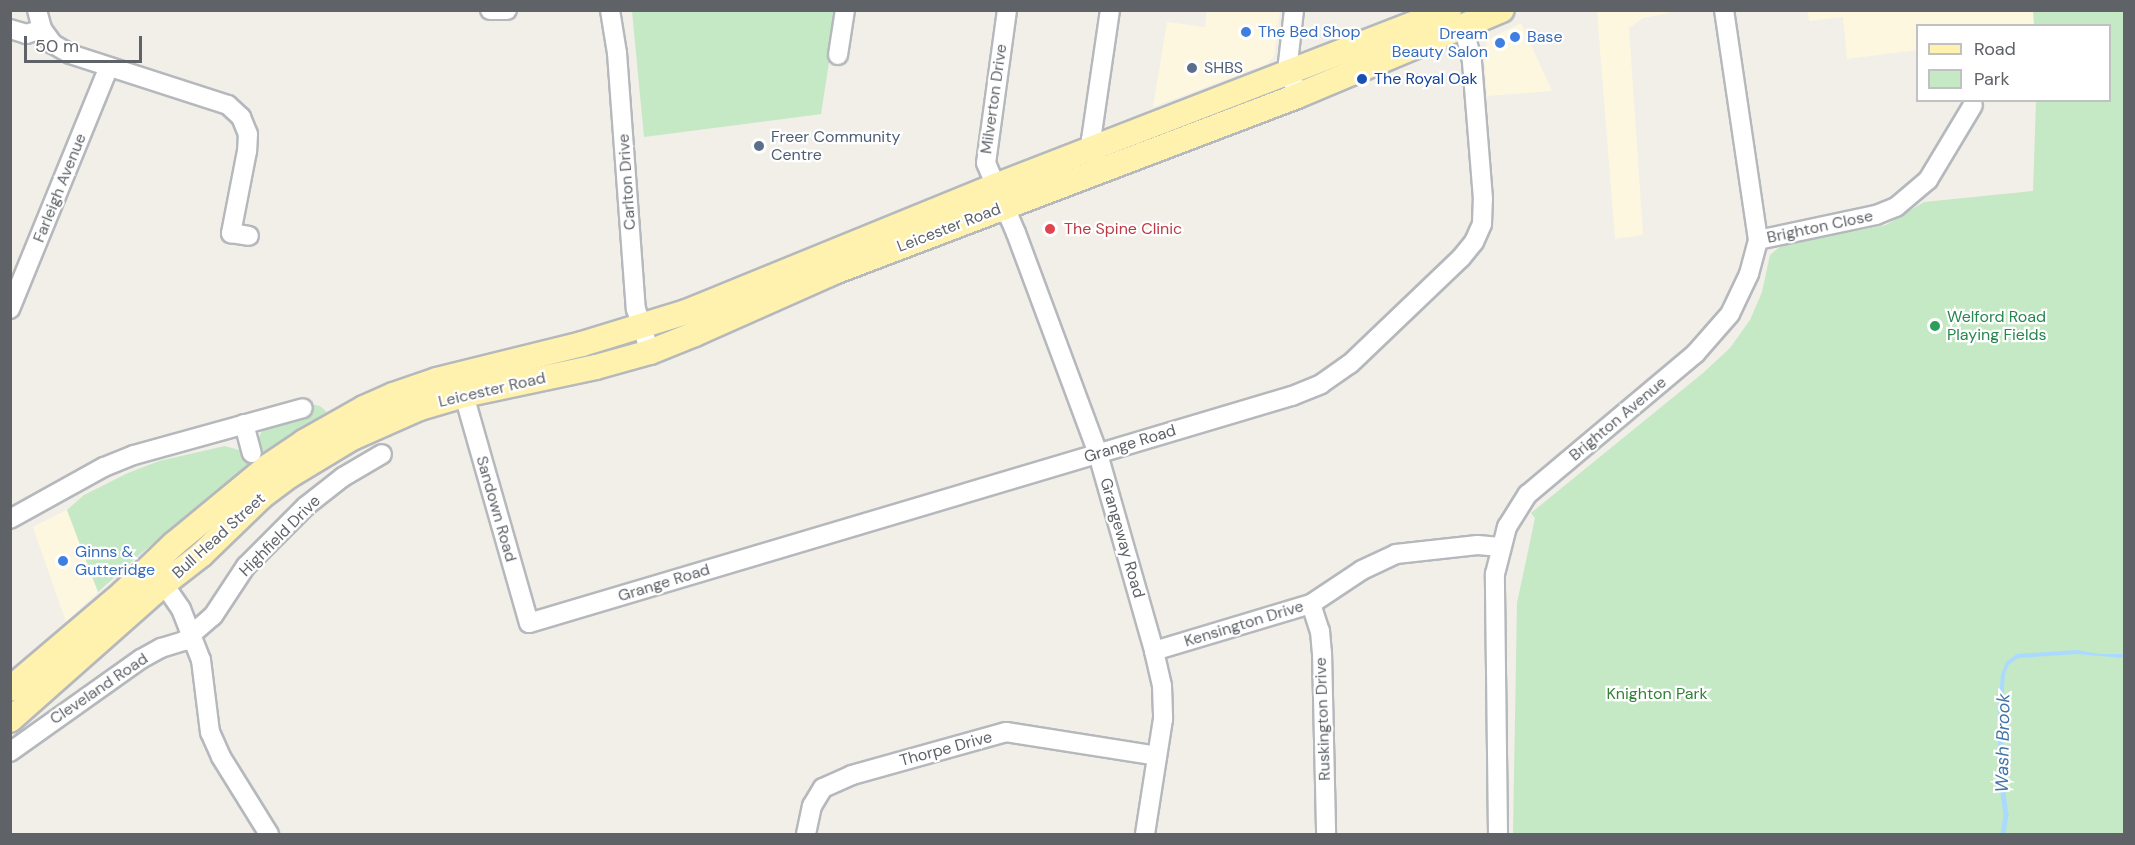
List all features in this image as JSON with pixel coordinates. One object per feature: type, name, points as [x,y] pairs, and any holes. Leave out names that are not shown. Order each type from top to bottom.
[{"type":"main road","name":"Leicester Road","points":[[1097,159],[1289,72],[1456,19],[1502,10]]},
{"type":"main road","name":"Leicester Road","points":[[364,408],[437,380],[641,327],[1097,159],[1297,96],[1456,19]]},
{"type":"main road","name":"Leicester Road","points":[[389,421],[420,408],[464,395],[596,367],[650,352],[696,334],[1000,196]]},
{"type":"main road","name":"Bull Head Street","points":[[10,720],[267,467],[304,442],[364,408]]},
{"type":"main road","name":"Bull Head Street","points":[[10,689],[123,593],[157,574],[201,555],[261,497],[289,476],[352,438],[389,421]]},
{"type":"street","points":[[38,10],[42,29],[53,44],[70,54],[228,105],[241,117],[248,134],[247,151],[232,233]]},
{"type":"street","points":[[490,10],[507,10]]},
{"type":"street","name":"Carlton Drive","points":[[610,10],[617,54],[636,309],[650,352]]},
{"type":"street","points":[[838,55],[845,10]]},
{"type":"street","name":"Milverton Drive","points":[[1000,196],[986,163],[1007,10]]},
{"type":"street","points":[[1097,159],[1091,140],[1110,10]]},
{"type":"street","points":[[1294,10],[1289,72],[1297,96]]},
{"type":"street","name":"Brighton Avenue","points":[[1498,834],[1495,574],[1507,527],[1528,494],[1695,354],[1730,314],[1749,274],[1758,240],[1724,10]]},
{"type":"street","name":"Grange Road","points":[[529,622],[1292,396],[1321,384],[1350,364],[1461,258],[1474,242],[1482,224],[1483,199],[1472,61],[1456,19]]},
{"type":"street","points":[[10,29],[26,34],[42,29]]},
{"type":"street","name":"Farleigh Avenue","points":[[10,309],[109,67]]},
{"type":"street","name":"Brighton Close","points":[[1758,240],[1876,215],[1896,207],[1928,180],[1973,105]]},
{"type":"street","name":"Grangeway Road","points":[[1000,196],[1098,454],[1162,686],[1163,719],[1145,834]]},
{"type":"street","name":"Sandown Road","points":[[464,395],[529,622]]},
{"type":"street","points":[[10,519],[94,472],[124,459],[162,445],[303,408]]},
{"type":"street","points":[[244,424],[252,453]]},
{"type":"street","name":"Highfield Drive","points":[[192,634],[213,616],[246,567],[306,506],[343,477],[382,454]]},
{"type":"street","name":"Kensington Drive","points":[[1154,651],[1311,604],[1362,570],[1396,554],[1478,545],[1500,548]]},
{"type":"street","points":[[157,574],[181,609],[201,660],[210,732],[221,757],[269,834]]},
{"type":"street","name":"Ruskington Drive","points":[[1311,604],[1320,631],[1322,652],[1326,834]]},
{"type":"street","name":"Cleveland Road","points":[[10,752],[141,659],[161,648],[184,641],[192,634]]},
{"type":"street","name":"Thorpe Drive","points":[[806,834],[812,806],[823,788],[852,775],[1006,732],[1157,756]]},
{"type":"shaded area","points":[[1667,10],[1669,13],[1643,18],[1629,28],[1643,235],[1615,239],[1597,11]]},
{"type":"shaded area","points":[[1207,11],[1280,11],[1274,56],[1267,64],[1153,107],[1167,22],[1205,27]]},
{"type":"shaded area","points":[[1808,11],[2033,11],[2034,24],[1916,24],[1916,50],[1847,59],[1843,17],[1809,21]]},
{"type":"shaded area","points":[[1521,23],[1552,91],[1487,96],[1484,53],[1487,40]]},
{"type":"shaded area","points":[[67,510],[98,592],[66,622],[33,527]]},
{"type":"green space","points":[[632,11],[837,11],[821,114],[644,137]]},
{"type":"green space","name":"Knighton Park","points":[[2033,11],[2124,11],[2124,834],[1513,834],[1517,603],[1535,518],[1531,513],[1703,373],[1730,348],[1750,320],[1762,292],[1770,255],[1781,246],[1886,225],[1924,202],[2033,191],[2036,102],[2111,102],[2111,24],[2034,24]]},
{"type":"green space","points":[[304,402],[320,406],[327,412],[261,454],[259,438],[262,430]]},
{"type":"green space","points":[[225,446],[259,456],[139,555],[98,592],[67,510],[84,495],[128,473],[159,461]]},
{"type":"water","points":[[2077,650],[2100,654],[2124,654],[2124,658],[2077,654],[2019,658],[2009,664],[2005,674],[2003,703],[1998,709],[2001,675],[2006,662],[2017,654]]},
{"type":"waterway","name":"Wash Brook","points":[[2001,700],[2000,771],[2006,815],[2003,834]]},
{"type":"place","name":"The Bed Shop","points":[[1246,32]]},
{"type":"place","name":"Base","points":[[1515,37]]},
{"type":"place","name":"Dream Beauty Salon","points":[[1500,43]]},
{"type":"place","name":"SHBS","points":[[1192,68]]},
{"type":"place","name":"The Royal Oak","points":[[1362,79]]},
{"type":"place","name":"Freer Community Centre","points":[[759,146]]},
{"type":"place","name":"The Spine Clinic","points":[[1050,229]]},
{"type":"place","name":"Welford Road Playing Fields","points":[[1935,326]]},
{"type":"place","name":"Ginns & Gutteridge","points":[[63,561]]}]
